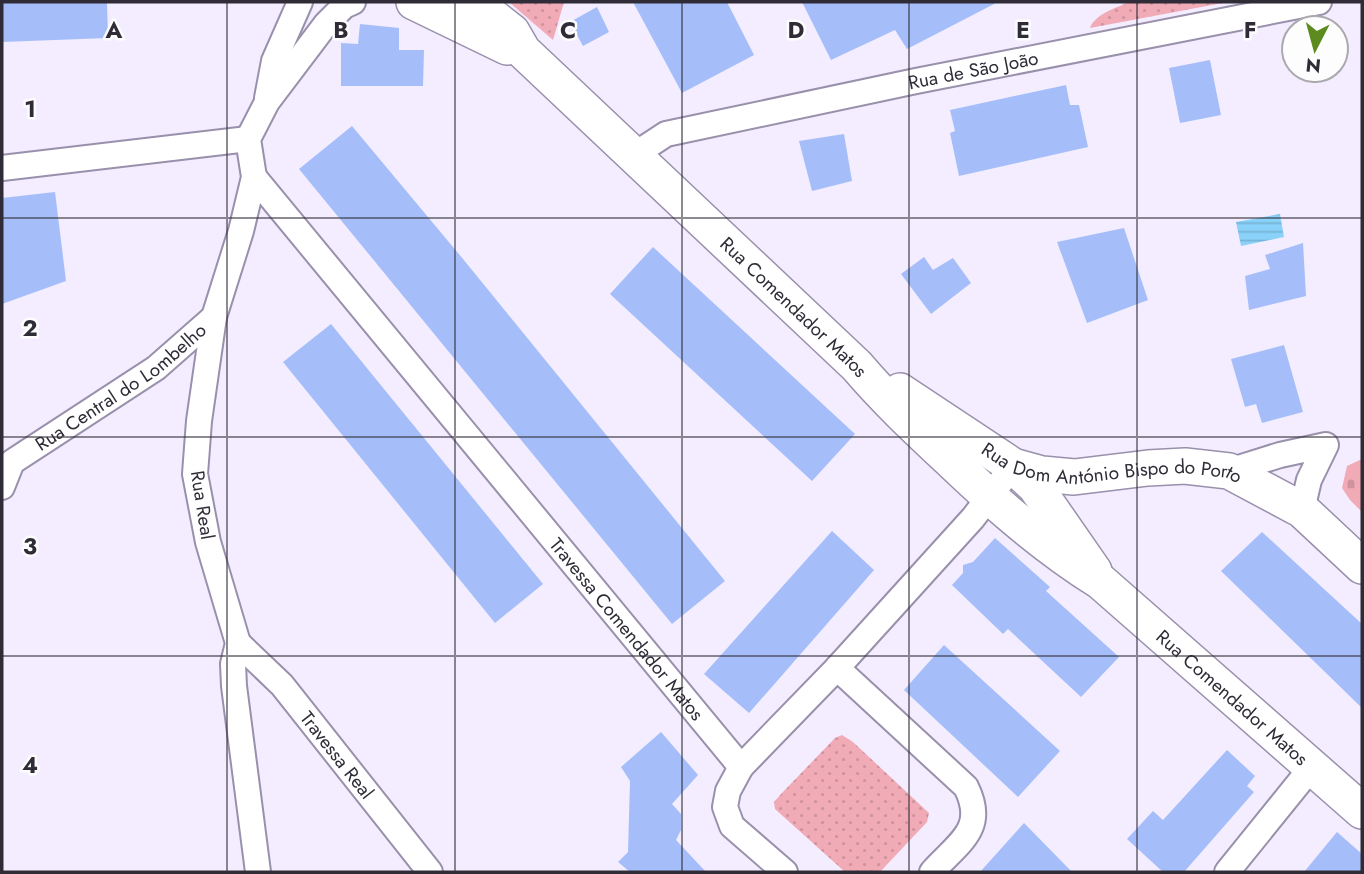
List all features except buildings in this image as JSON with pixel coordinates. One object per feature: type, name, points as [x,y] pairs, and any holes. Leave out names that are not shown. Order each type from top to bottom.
[{"type":"street","points":[[267,102],[274,61],[300,2]]},
{"type":"street","points":[[2,168],[248,139],[267,102],[330,13],[352,2]]},
{"type":"street","name":"Rua Comendador Matos","points":[[414,2],[466,7],[512,32],[523,51],[857,366],[883,398],[989,497],[1065,560],[1101,582],[1362,811]]},
{"type":"street","name":"Rua de São João","points":[[634,155],[666,134],[916,81],[1319,2]]},
{"type":"street","name":"Rua Real","points":[[248,139],[254,177],[241,231],[214,317],[199,421],[195,474],[208,542],[238,643],[233,664],[234,686],[258,872]]},
{"type":"street","name":"Travessa Comendador Matos","points":[[254,177],[741,767]]},
{"type":"street","name":"Rua Central do Lombelho","points":[[2,487],[12,462],[156,368],[214,317]]},
{"type":"street","name":"Rua Dom António Bispo do Porto","points":[[857,366],[913,399],[1013,466],[1042,474],[1074,477],[1185,466],[1228,471],[1302,510],[1362,566]]},
{"type":"street","points":[[1228,471],[1280,455],[1326,445],[1309,480],[1302,510]]},
{"type":"street","points":[[785,872],[733,826],[725,807],[728,791],[741,767],[837,668],[989,497],[1013,466]]},
{"type":"street","name":"Rua Comendador Matos","points":[[1013,466],[1035,486],[1101,582]]},
{"type":"street","points":[[1065,560],[1059,541],[1061,521],[1071,505],[1088,487],[1113,473]]},
{"type":"street","name":"Travessa Real","points":[[238,643],[282,685],[430,872]]},
{"type":"street","points":[[837,668],[966,787],[975,805],[973,827],[932,872]]},
{"type":"street","points":[[1227,872],[1311,768]]},
{"type":"green space","points":[[564,2],[553,40],[510,3]]},
{"type":"green space","points":[[1129,2],[1228,2],[1090,28],[1101,15]]},
{"type":"green space","points":[[1362,459],[1362,512],[1342,488],[1347,466]]},
{"type":"green space","points":[[842,735],[853,742],[929,813],[927,822],[880,872],[845,872],[775,809],[774,802],[782,793],[835,738]]},
{"type":"water","points":[[1280,214],[1284,237],[1241,246],[1236,222]]}]
